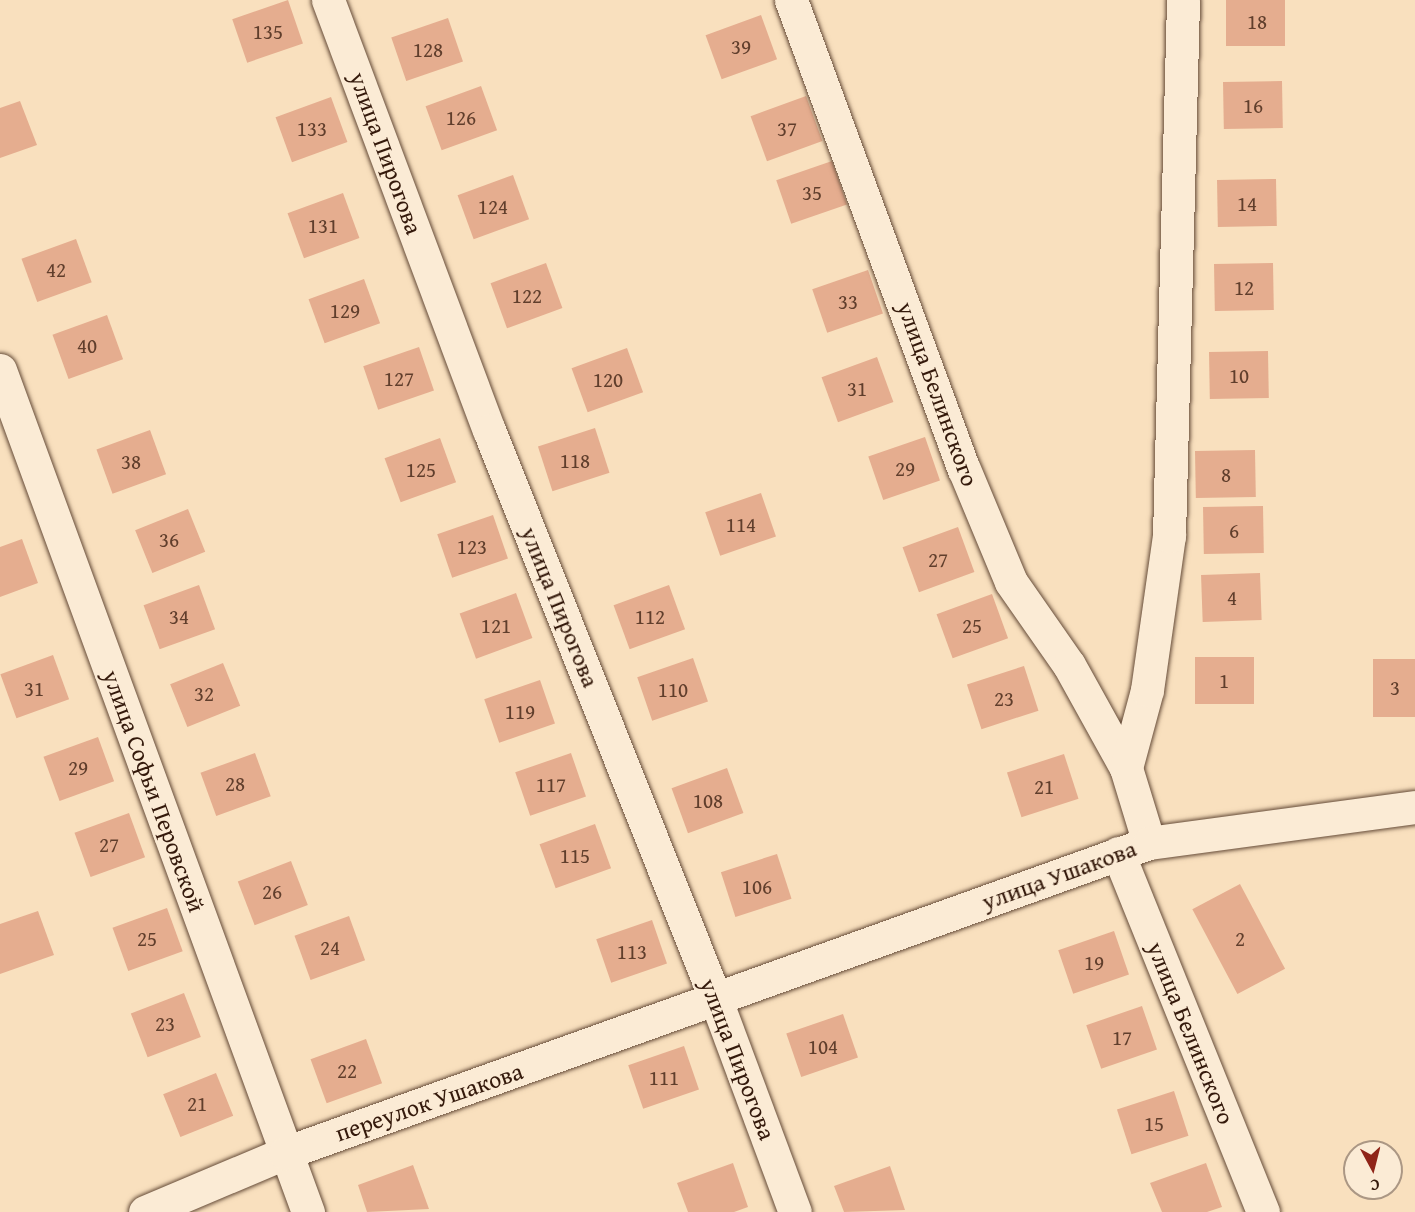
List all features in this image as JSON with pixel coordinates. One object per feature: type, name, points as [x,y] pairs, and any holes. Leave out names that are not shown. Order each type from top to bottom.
[{"type":"street","name":"улица Пирогова","points":[[328,0],[489,430],[716,1000],[795,1212]]},
{"type":"street","name":"улица Белинского","points":[[791,0],[964,469],[1011,582],[1069,665],[1126,768],[1149,843]]},
{"type":"street","points":[[1126,768],[1147,690],[1169,536],[1183,0]]},
{"type":"street","name":"улица Софьи Перовской","points":[[0,370],[308,1212]]},
{"type":"street","name":"улица Ушакова","points":[[716,1000],[1149,843],[1415,807]]},
{"type":"street","name":"улица Белинского","points":[[1118,853],[1263,1212]]},
{"type":"street","name":"переулок Ушакова","points":[[145,1212],[285,1153],[716,1000]]},
{"type":"building","points":[[288,0],[303,43],[247,63],[232,19]]},
{"type":"building","points":[[1226,0],[1285,0],[1285,46],[1226,46]]},
{"type":"building","points":[[761,15],[777,59],[722,79],[706,35]]},
{"type":"building","points":[[448,18],[463,61],[406,81],[391,38]]},
{"type":"building","points":[[1282,81],[1283,128],[1224,129],[1223,82]]},
{"type":"building","points":[[481,86],[497,130],[442,150],[426,106]]},
{"type":"building","points":[[806,96],[822,141],[767,161],[751,116]]},
{"type":"building","points":[[331,97],[347,142],[292,162],[276,117]]},
{"type":"building","points":[[20,101],[37,145],[0,158],[0,108]]},
{"type":"building","points":[[832,161],[847,204],[791,224],[776,180]]},
{"type":"building","points":[[513,175],[529,219],[474,239],[458,195]]},
{"type":"building","points":[[1276,179],[1277,226],[1218,227],[1217,180]]},
{"type":"building","points":[[343,193],[359,238],[304,258],[288,213]]},
{"type":"building","points":[[76,239],[92,282],[37,302],[21,259]]},
{"type":"building","points":[[546,263],[562,308],[507,328],[491,283]]},
{"type":"building","points":[[1273,263],[1274,310],[1215,311],[1214,264]]},
{"type":"building","points":[[868,270],[883,313],[827,333],[812,289]]},
{"type":"building","points":[[364,279],[380,323],[325,343],[309,299]]},
{"type":"building","points":[[107,315],[123,359],[69,379],[52,335]]},
{"type":"building","points":[[419,347],[434,390],[378,410],[363,366]]},
{"type":"building","points":[[627,348],[643,392],[588,412],[572,368]]},
{"type":"building","points":[[1268,351],[1269,398],[1210,399],[1209,352]]},
{"type":"building","points":[[877,357],[893,402],[838,422],[822,377]]},
{"type":"building","points":[[595,428],[610,473],[552,491],[538,447]]},
{"type":"building","points":[[150,430],[166,474],[113,494],[96,449]]},
{"type":"building","points":[[925,437],[940,480],[883,500],[868,457]]},
{"type":"building","points":[[440,438],[456,482],[401,502],[385,458]]},
{"type":"building","points":[[1255,450],[1256,497],[1196,498],[1195,451]]},
{"type":"building","points":[[761,493],[776,536],[720,556],[705,512]]},
{"type":"building","points":[[1263,506],[1264,553],[1204,554],[1203,507]]},
{"type":"building","points":[[188,509],[205,552],[152,573],[135,530]]},
{"type":"building","points":[[493,515],[508,558],[452,578],[437,534]]},
{"type":"building","points":[[958,527],[974,572],[919,592],[903,547]]},
{"type":"building","points":[[22,539],[38,583],[0,597],[0,547]]},
{"type":"building","points":[[1260,573],[1262,620],[1203,622],[1201,575]]},
{"type":"building","points":[[199,585],[215,629],[160,649],[144,605]]},
{"type":"building","points":[[669,585],[685,629],[630,649],[614,605]]},
{"type":"building","points":[[516,593],[532,638],[476,659],[460,614]]},
{"type":"building","points":[[992,594],[1008,638],[953,658],[937,614]]},
{"type":"building","points":[[53,655],[69,699],[16,718],[0,674]]},
{"type":"building","points":[[1195,657],[1254,657],[1254,704],[1195,704]]},
{"type":"building","points":[[693,658],[708,701],[652,721],[637,677]]},
{"type":"building","points":[[1373,659],[1415,659],[1415,717],[1373,717]]},
{"type":"building","points":[[223,663],[240,706],[187,727],[170,684]]},
{"type":"building","points":[[1024,666],[1039,711],[981,729],[967,685]]},
{"type":"building","points":[[540,680],[555,723],[499,743],[484,699]]},
{"type":"building","points":[[98,737],[114,781],[60,801],[43,757]]},
{"type":"building","points":[[255,753],[271,796],[216,816],[200,773]]},
{"type":"building","points":[[571,753],[586,796],[530,816],[515,772]]},
{"type":"building","points":[[1064,754],[1079,799],[1021,817],[1007,773]]},
{"type":"building","points":[[727,768],[743,813],[688,833],[672,788]]},
{"type":"building","points":[[129,813],[145,857],[91,877],[74,833]]},
{"type":"building","points":[[595,824],[611,868],[556,888],[540,844]]},
{"type":"building","points":[[777,854],[792,899],[735,917],[721,872]]},
{"type":"building","points":[[291,861],[308,905],[255,925],[238,881]]},
{"type":"building","points":[[1240,884],[1285,969],[1237,994],[1192,909]]},
{"type":"building","points":[[167,908],[183,951],[128,971],[112,928]]},
{"type":"building","points":[[38,911],[54,955],[0,974],[0,924]]},
{"type":"building","points":[[349,916],[365,960],[311,980],[294,936]]},
{"type":"building","points":[[652,920],[667,963],[611,983],[596,939]]},
{"type":"building","points":[[1114,931],[1129,974],[1073,994],[1058,950]]},
{"type":"building","points":[[184,993],[201,1037],[148,1057],[131,1013]]},
{"type":"building","points":[[1142,1006],[1157,1049],[1101,1069],[1086,1025]]},
{"type":"building","points":[[843,1014],[858,1057],[801,1077],[786,1034]]},
{"type":"building","points":[[366,1039],[382,1083],[327,1103],[311,1059]]},
{"type":"building","points":[[684,1046],[699,1089],[643,1109],[628,1065]]},
{"type":"building","points":[[216,1073],[233,1116],[180,1137],[163,1094]]},
{"type":"building","points":[[1174,1091],[1189,1136],[1131,1154],[1117,1110]]},
{"type":"building","points":[[733,1163],[748,1207],[734,1212],[688,1212],[677,1183]]},
{"type":"building","points":[[1206,1163],[1222,1207],[1207,1212],[1162,1212],[1150,1183]]},
{"type":"building","points":[[413,1165],[429,1209],[367,1212],[358,1185]]},
{"type":"building","points":[[890,1166],[905,1210],[844,1212],[834,1186]]}]
